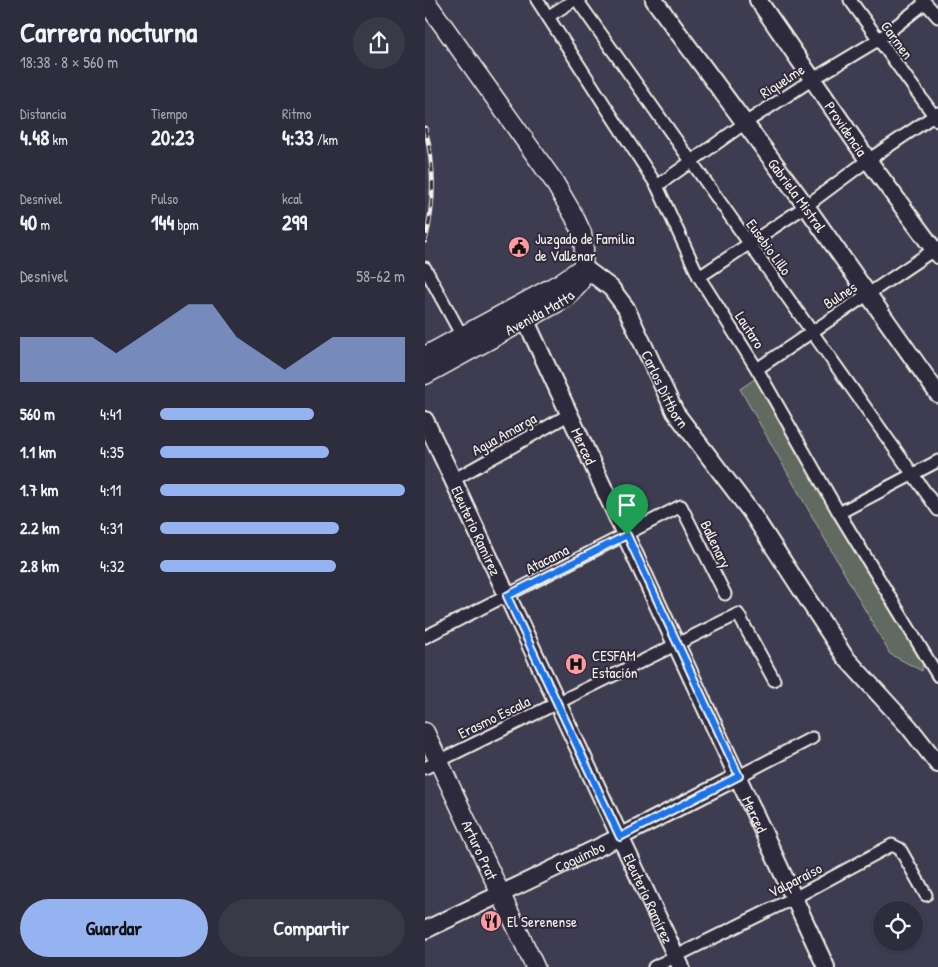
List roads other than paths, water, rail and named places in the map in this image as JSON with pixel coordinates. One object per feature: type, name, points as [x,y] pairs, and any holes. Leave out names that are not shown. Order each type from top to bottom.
[{"type":"main road","points":[[425,0],[553,180],[582,233],[584,249],[583,266]]},
{"type":"main road","name":"Gabriela Mistral","points":[[654,0],[806,206],[938,394]]},
{"type":"main road","name":"Providencia","points":[[758,0],[868,160],[937,251]]},
{"type":"main road","name":"Avenida Matta","points":[[425,374],[523,313],[583,266]]},
{"type":"main road","name":"Carlos Dittborn","points":[[583,266],[611,288],[626,308],[675,412],[751,512],[845,656],[909,727],[938,764]]},
{"type":"main road","name":"Avenida Matta","points":[[425,356],[462,336],[523,313]]},
{"type":"main road","name":"Merced","points":[[523,313],[826,967]]},
{"type":"main road","name":"Eleuterio Ramírez","points":[[425,420],[679,962]]},
{"type":"main road","name":"Arturo Prat","points":[[425,732],[432,764],[501,894],[535,967]]},
{"type":"main road","name":"Coquimbo","points":[[425,930],[620,837],[739,776]]},
{"type":"street","name":"Lautaro","points":[[537,0],[657,186],[699,277],[757,369],[839,513],[938,676]]},
{"type":"street","points":[[549,16],[575,0]]},
{"type":"street","name":"Eusebio Lillo","points":[[575,0],[691,160],[748,245],[812,331],[938,510]]},
{"type":"street","name":"Carmen","points":[[850,0],[937,117]]},
{"type":"street","points":[[924,2],[938,17]]},
{"type":"street","name":"Riquelme","points":[[657,186],[745,123],[878,40],[924,2]]},
{"type":"street","points":[[699,277],[806,206],[868,160],[937,117]]},
{"type":"street","name":"Bulnes","points":[[757,369],[812,331],[937,251]]},
{"type":"street","points":[[425,268],[462,336]]},
{"type":"street","name":"Agua Amarga","points":[[453,480],[570,414]]},
{"type":"street","points":[[839,513],[911,473],[938,461]]},
{"type":"street","name":"Atacama","points":[[425,637],[681,506]]},
{"type":"street","name":"Ballenary","points":[[681,506],[725,594]]},
{"type":"street","name":"Erasmo Escala","points":[[432,764],[738,614],[774,680]]},
{"type":"street","name":"Coquimbo","points":[[739,776],[812,738]]},
{"type":"street","name":"Valparaíso","points":[[654,967],[679,962],[893,845],[900,848],[926,895]]},
{"type":"railway","points":[[425,128],[431,156],[433,185],[431,213],[425,241]]},
{"type":"place","name":"Juzgado de Familia de Vallenar","points":[[519,247]]},
{"type":"place","name":"CESFAM Estación","points":[[576,664]]},
{"type":"place","name":"El Serenense","points":[[491,921]]}]
